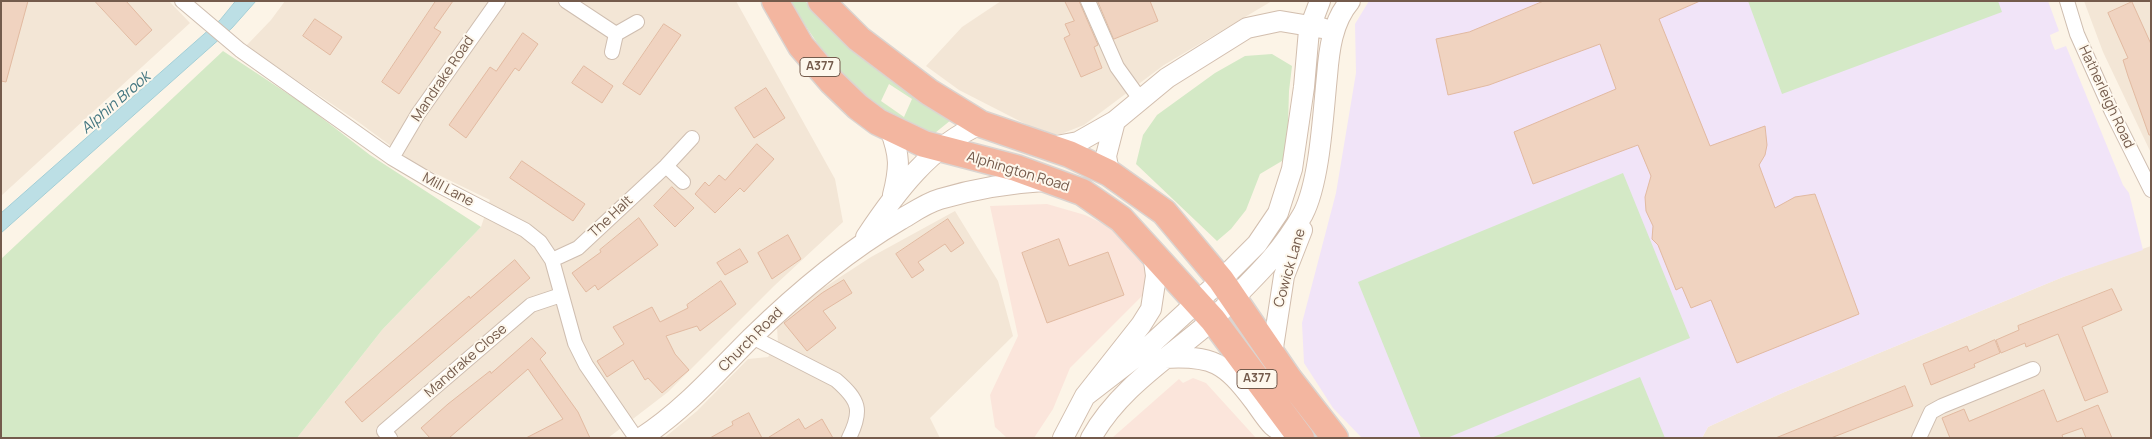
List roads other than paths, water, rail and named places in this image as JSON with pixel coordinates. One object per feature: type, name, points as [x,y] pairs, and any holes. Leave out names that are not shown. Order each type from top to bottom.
[{"type":"highway","name":"Alphington Road","points":[[775,1],[801,46],[832,82],[858,107],[890,129],[939,149],[1016,168],[1082,192],[1121,220],[1153,253],[1204,312],[1301,438]]},
{"type":"highway","name":"A377","points":[[822,1],[859,38],[901,73],[981,124],[999,132],[1051,147],[1109,173],[1164,212],[1228,289],[1272,354],[1335,438]]},
{"type":"street","name":"Mill Lane","points":[[182,1],[194,14],[240,50],[392,158],[436,184],[525,230],[540,242],[552,260],[575,343],[586,365],[636,438]]},
{"type":"street","name":"Mandrake Road","points":[[392,158],[418,114],[498,1]]},
{"type":"street","points":[[566,1],[616,34]]},
{"type":"street","points":[[1088,1],[1117,67],[1140,99]]},
{"type":"street","points":[[1228,289],[1278,213],[1285,194],[1293,159],[1311,25],[1320,1]]},
{"type":"street","points":[[1091,438],[1114,404],[1164,358],[1204,312],[1228,289],[1275,257],[1304,211],[1316,165],[1329,50],[1334,31],[1350,1]]},
{"type":"street","name":"Hatherleigh Road","points":[[2067,1],[2077,34],[2088,59],[2151,190]]},
{"type":"street","points":[[1051,147],[1078,142],[1114,121],[1182,67],[1247,28],[1280,21],[1311,25],[1334,31]]},
{"type":"street","points":[[612,52],[616,34],[637,22]]},
{"type":"street","points":[[1109,173],[1106,156],[1114,121]]},
{"type":"street","name":"Church Road","points":[[862,242],[892,199],[939,149],[981,124]]},
{"type":"street","points":[[890,129],[896,145],[900,170],[892,199]]},
{"type":"street","name":"The Halt","points":[[552,260],[578,248],[666,166],[692,138]]},
{"type":"street","points":[[666,166],[683,182]]},
{"type":"street","name":"Church Road","points":[[641,438],[679,409],[752,337],[842,256],[862,242],[939,199],[1010,183],[1054,181]]},
{"type":"street","name":"Cowick Lane","points":[[1272,354],[1284,276],[1302,232],[1304,211]]},
{"type":"street","points":[[1063,438],[1085,396],[1141,325],[1151,309],[1156,276],[1153,253]]},
{"type":"street","name":"Mandrake Close","points":[[390,438],[384,431],[531,305],[561,296]]},
{"type":"street","points":[[1085,396],[1146,349],[1204,312]]},
{"type":"street","points":[[752,337],[836,380],[848,390],[857,402],[858,411],[855,425],[849,438]]},
{"type":"street","points":[[1164,358],[1190,356],[1206,359],[1223,366],[1241,384],[1274,427],[1301,438]]},
{"type":"street","points":[[1919,438],[1931,412],[2033,369]]},
{"type":"water","points":[[236,1],[256,1],[232,28],[1,233],[1,213],[220,20]]},
{"type":"water label","name":"Alphin Brook","points":[[116,103]]}]
